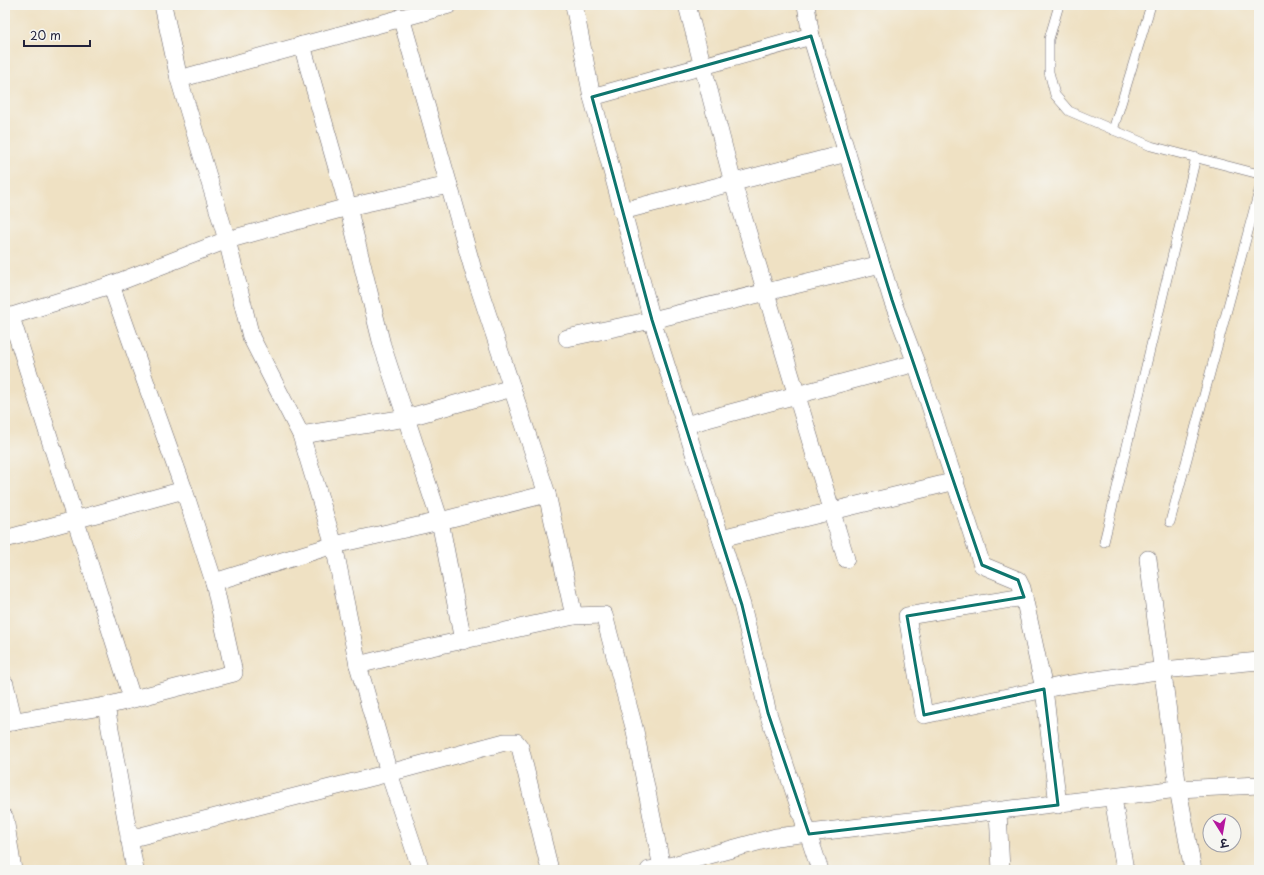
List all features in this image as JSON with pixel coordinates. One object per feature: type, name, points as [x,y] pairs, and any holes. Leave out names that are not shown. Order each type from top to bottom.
[{"type":"street","points":[[163,5],[179,79],[227,240],[251,338],[301,435],[334,545],[358,665],[389,773],[421,870]]},
{"type":"street","points":[[179,79],[449,5]]},
{"type":"street","points":[[574,5],[592,97],[652,320],[742,605],[768,713],[820,870]]},
{"type":"street","points":[[687,5],[733,183],[846,559]]},
{"type":"street","points":[[806,5],[811,36],[892,300],[916,363],[956,481],[982,565],[1018,580],[1024,597],[1044,689],[1058,804]]},
{"type":"street","points":[[401,17],[474,273],[547,494],[574,616]]},
{"type":"street","points":[[592,97],[811,36]]},
{"type":"street","points":[[302,45],[348,207],[382,345],[440,521],[463,641]]},
{"type":"street","points":[[622,210],[847,153]]},
{"type":"street","points":[[132,698],[8,317],[111,286],[227,240],[348,207],[449,185]]},
{"type":"street","points":[[567,338],[652,320],[881,264]]},
{"type":"street","points":[[5,684],[10,723],[106,706],[132,698],[234,673],[214,582],[184,490],[111,286]]},
{"type":"street","points":[[685,425],[916,363]]},
{"type":"street","points":[[301,435],[406,418],[512,388]]},
{"type":"street","points":[[721,538],[956,481]]},
{"type":"street","points":[[5,538],[184,490]]},
{"type":"street","points":[[214,582],[334,545],[440,521],[547,494]]},
{"type":"street","points":[[1148,559],[1178,789],[1193,870]]},
{"type":"street","points":[[1024,597],[907,616],[924,715],[1044,689],[1163,670],[1259,661]]},
{"type":"street","points":[[358,665],[574,616],[604,615],[635,730],[656,869],[776,837],[809,834],[876,824],[998,812],[1178,789],[1259,785]]},
{"type":"street","points":[[106,706],[135,870]]},
{"type":"street","points":[[129,839],[389,773],[504,742],[516,742],[520,747],[550,870]]},
{"type":"street","points":[[1114,798],[1124,870]]},
{"type":"street","points":[[998,812],[1001,870]]},
{"type":"street","points":[[5,818],[13,870]]},
{"type":"lane","points":[[1058,5],[1049,39],[1049,72],[1055,95],[1069,111],[1151,146],[1259,174]]},
{"type":"lane","points":[[1113,130],[1151,5]]},
{"type":"lane","points":[[1104,542],[1196,157]]},
{"type":"lane","points":[[1170,522],[1259,191]]},
{"type":"highlighted area","points":[[811,36],[892,300],[982,565],[1018,580],[1024,597],[907,616],[924,715],[1044,689],[1058,805],[809,834],[768,713],[742,605],[652,320],[592,97]]}]
